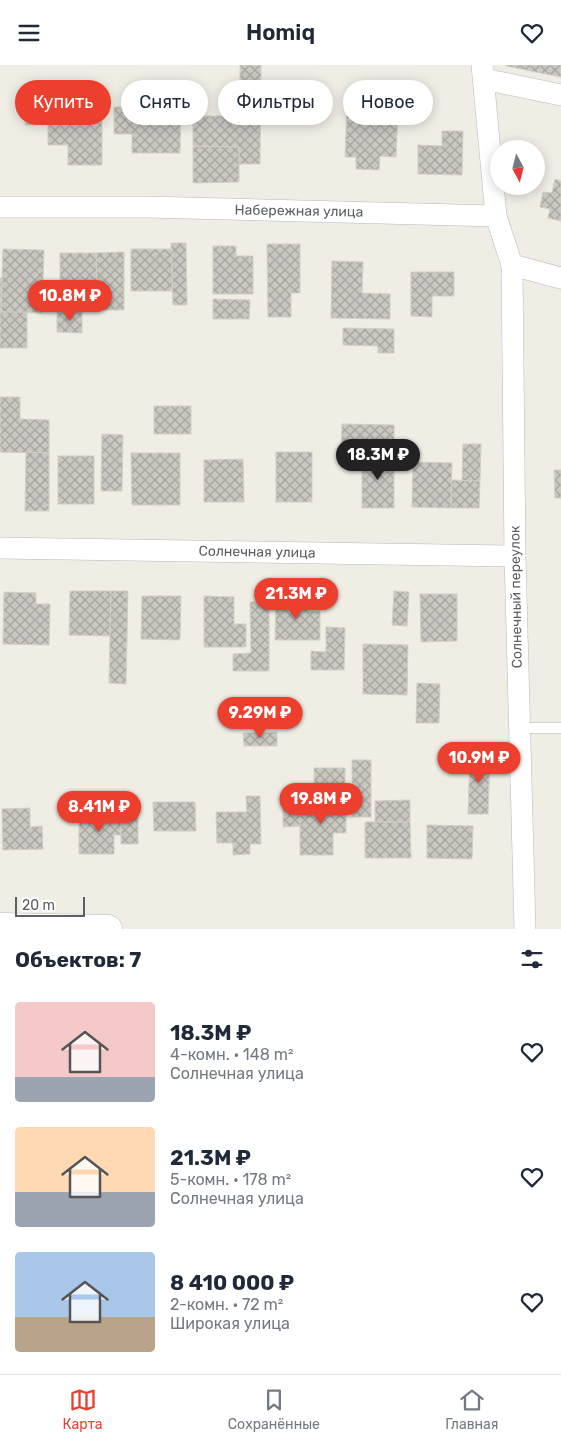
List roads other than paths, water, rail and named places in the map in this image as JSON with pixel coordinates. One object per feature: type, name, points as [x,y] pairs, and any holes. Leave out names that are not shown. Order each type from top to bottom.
[{"type":"street","points":[[561,95],[483,72],[496,216],[512,265],[561,278]]},
{"type":"street","name":"Набережная улица","points":[[0,207],[146,207],[496,216]]},
{"type":"street","name":"Солнечный переулок","points":[[512,265],[515,556],[525,929]]},
{"type":"street","name":"Солнечная улица","points":[[0,549],[515,556]]},
{"type":"street","points":[[0,927],[108,929]]},
{"type":"lane","points":[[519,728],[561,728]]}]
